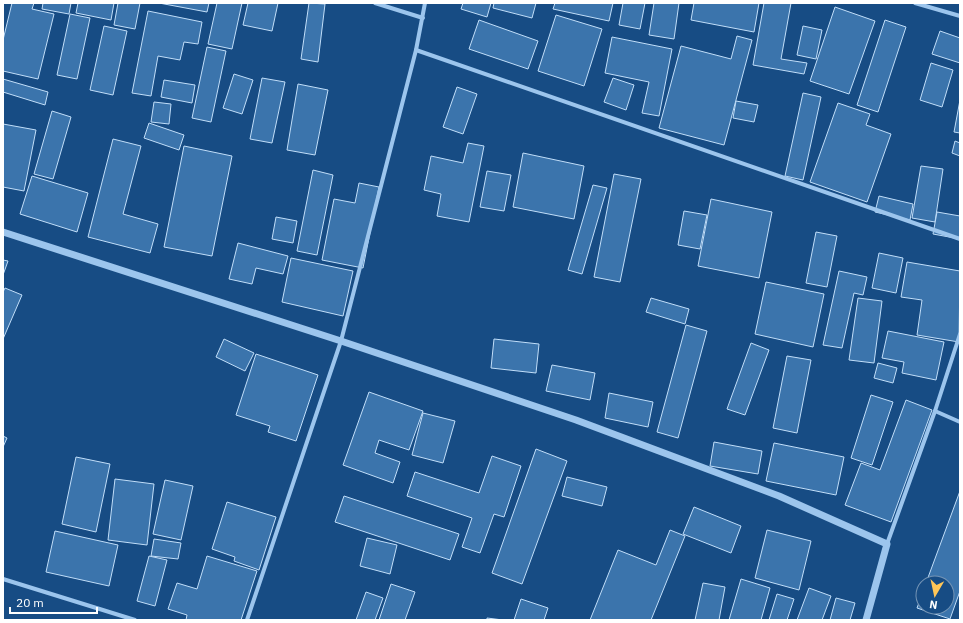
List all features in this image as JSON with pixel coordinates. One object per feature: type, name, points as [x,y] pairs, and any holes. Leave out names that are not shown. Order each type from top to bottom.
[{"type":"street","points":[[375,3],[423,18]]},
{"type":"street","points":[[247,620],[341,341],[416,50],[425,3]]},
{"type":"street","points":[[915,3],[960,16]]},
{"type":"street","points":[[416,50],[960,239]]},
{"type":"street","points":[[3,232],[341,341],[576,420],[779,496],[887,544]]},
{"type":"street","points":[[866,620],[887,544],[935,411],[960,334]]},
{"type":"street","points":[[935,411],[960,422]]},
{"type":"street","points":[[3,579],[135,620]]},
{"type":"building","points":[[12,3],[34,3],[32,9],[54,14],[38,79],[3,71],[3,40]]},
{"type":"building","points":[[43,3],[71,3],[69,14],[42,9]]},
{"type":"building","points":[[78,3],[114,3],[111,20],[76,13]]},
{"type":"building","points":[[118,3],[140,3],[135,29],[114,25]]},
{"type":"building","points":[[159,3],[209,3],[207,12]]},
{"type":"building","points":[[217,3],[242,3],[232,49],[208,44]]},
{"type":"building","points":[[248,3],[278,3],[272,31],[243,25]]},
{"type":"building","points":[[309,3],[325,4],[318,62],[301,59]]},
{"type":"building","points":[[463,3],[491,3],[487,17],[461,9]]},
{"type":"building","points":[[494,3],[536,3],[532,18],[493,8]]},
{"type":"building","points":[[555,3],[613,3],[609,21],[553,9]]},
{"type":"building","points":[[623,3],[645,3],[640,29],[619,25]]},
{"type":"building","points":[[654,3],[679,3],[674,39],[649,35]]},
{"type":"building","points":[[694,3],[759,3],[754,32],[691,20]]},
{"type":"building","points":[[764,3],[791,3],[781,59],[807,63],[804,74],[753,65]]},
{"type":"building","points":[[835,7],[875,21],[849,94],[810,81]]},
{"type":"building","points":[[148,11],[202,22],[198,44],[184,42],[180,60],[158,56],[151,96],[132,93]]},
{"type":"building","points":[[70,14],[90,18],[77,79],[57,75]]},
{"type":"building","points":[[556,15],[602,29],[584,86],[538,71]]},
{"type":"building","points":[[479,20],[538,41],[528,69],[469,49]]},
{"type":"building","points":[[885,20],[906,27],[878,112],[857,105]]},
{"type":"building","points":[[104,26],[127,31],[113,95],[90,90]]},
{"type":"building","points":[[803,26],[822,30],[816,59],[797,55]]},
{"type":"building","points":[[940,31],[960,38],[960,63],[932,54]]},
{"type":"building","points":[[737,36],[752,40],[724,145],[659,128],[681,46],[731,59]]},
{"type":"building","points":[[612,37],[672,49],[659,116],[642,113],[649,82],[605,73]]},
{"type":"building","points":[[207,47],[226,51],[211,122],[192,118]]},
{"type":"building","points":[[931,63],[953,70],[942,107],[920,100]]},
{"type":"building","points":[[234,74],[253,80],[242,114],[223,108]]},
{"type":"building","points":[[262,78],[285,82],[272,143],[250,139]]},
{"type":"building","points":[[613,78],[634,85],[626,110],[604,102]]},
{"type":"building","points":[[3,79],[48,92],[45,105],[3,92]]},
{"type":"building","points":[[164,80],[195,85],[192,103],[161,97]]},
{"type":"building","points":[[298,84],[328,90],[315,155],[287,150]]},
{"type":"building","points":[[457,87],[477,94],[463,134],[443,127]]},
{"type":"building","points":[[803,93],[821,97],[803,180],[785,176]]},
{"type":"building","points":[[960,100],[960,133],[954,132]]},
{"type":"building","points":[[736,101],[758,105],[754,122],[733,118]]},
{"type":"building","points":[[154,102],[171,104],[169,124],[151,122]]},
{"type":"building","points":[[838,103],[870,114],[866,125],[891,134],[867,202],[810,182]]},
{"type":"building","points":[[52,111],[71,117],[53,179],[34,174]]},
{"type":"building","points":[[149,123],[184,135],[179,150],[144,138]]},
{"type":"building","points":[[3,124],[36,130],[24,191],[3,187]]},
{"type":"building","points":[[113,139],[141,146],[123,214],[158,224],[150,253],[88,237]]},
{"type":"building","points":[[955,141],[960,143],[960,156],[952,153]]},
{"type":"building","points":[[468,143],[484,146],[469,222],[437,216],[441,194],[424,190],[431,156],[463,163]]},
{"type":"building","points":[[184,146],[232,156],[212,256],[164,247]]},
{"type":"building","points":[[523,153],[584,166],[574,219],[513,207]]},
{"type":"building","points":[[921,166],[943,169],[935,222],[912,218]]},
{"type":"building","points":[[313,170],[333,175],[317,255],[297,251]]},
{"type":"building","points":[[487,171],[511,175],[504,211],[480,207]]},
{"type":"building","points":[[614,174],[641,179],[620,282],[594,277]]},
{"type":"building","points":[[32,176],[88,193],[77,232],[20,214]]},
{"type":"building","points":[[359,183],[379,187],[363,268],[322,260],[334,199],[355,203]]},
{"type":"building","points":[[593,185],[607,188],[582,274],[568,270]]},
{"type":"building","points":[[879,196],[913,204],[910,220],[875,212]]},
{"type":"building","points":[[711,199],[772,212],[759,278],[698,266]]},
{"type":"building","points":[[684,211],[707,215],[700,249],[678,245]]},
{"type":"building","points":[[937,212],[960,216],[960,239],[933,234]]},
{"type":"building","points":[[276,217],[297,221],[293,243],[272,239]]},
{"type":"building","points":[[816,232],[837,236],[827,287],[806,283]]},
{"type":"building","points":[[238,243],[288,256],[283,274],[256,268],[252,284],[229,279]]},
{"type":"building","points":[[879,253],[903,258],[896,293],[872,288]]},
{"type":"building","points":[[291,258],[353,271],[343,316],[282,302]]},
{"type":"building","points":[[3,260],[8,261],[3,275]]},
{"type":"building","points":[[907,262],[960,271],[959,342],[917,335],[922,300],[901,297]]},
{"type":"building","points":[[839,271],[867,277],[863,295],[854,293],[842,348],[823,345]]},
{"type":"building","points":[[766,282],[824,294],[813,347],[755,334]]},
{"type":"building","points":[[5,288],[22,295],[3,339],[3,292]]},
{"type":"building","points":[[651,298],[689,309],[685,324],[646,312]]},
{"type":"building","points":[[858,298],[882,301],[874,363],[849,360]]},
{"type":"building","points":[[686,325],[707,331],[678,438],[657,432]]},
{"type":"building","points":[[888,331],[944,342],[936,380],[902,373],[904,362],[882,358]]},
{"type":"building","points":[[224,339],[254,353],[245,371],[216,357]]},
{"type":"building","points":[[494,339],[539,344],[536,373],[491,368]]},
{"type":"building","points":[[751,343],[769,350],[745,415],[727,409]]},
{"type":"building","points":[[256,354],[318,375],[296,441],[268,432],[270,426],[236,415]]},
{"type":"building","points":[[787,356],[811,360],[797,433],[773,428]]},
{"type":"building","points":[[878,363],[897,368],[893,383],[874,378]]},
{"type":"building","points":[[552,365],[595,373],[590,400],[546,391]]},
{"type":"building","points":[[369,392],[423,411],[409,450],[379,440],[375,453],[400,462],[393,483],[343,465]]},
{"type":"building","points":[[609,393],[653,402],[648,427],[605,418]]},
{"type":"building","points":[[871,395],[893,402],[872,465],[851,458]]},
{"type":"building","points":[[906,400],[932,410],[891,522],[845,505],[861,463],[880,470]]},
{"type":"building","points":[[423,413],[455,421],[443,463],[412,455]]},
{"type":"building","points":[[3,436],[7,438],[3,447]]},
{"type":"building","points":[[714,442],[762,451],[758,474],[710,466]]},
{"type":"building","points":[[774,443],[844,457],[836,495],[766,481]]},
{"type":"building","points":[[536,449],[567,461],[522,584],[492,573]]},
{"type":"building","points":[[492,456],[521,466],[504,517],[494,514],[480,553],[462,547],[472,518],[407,496],[415,472],[479,493]]},
{"type":"building","points":[[76,457],[110,464],[96,532],[62,524]]},
{"type":"building","points":[[567,477],[607,487],[602,506],[562,496]]},
{"type":"building","points":[[115,479],[154,484],[147,545],[108,540]]},
{"type":"building","points":[[165,480],[193,486],[181,540],[153,534]]},
{"type":"building","points":[[960,491],[960,591],[955,605],[955,575],[929,575]]},
{"type":"building","points":[[344,496],[459,534],[450,560],[335,522]]},
{"type":"building","points":[[227,502],[276,517],[259,570],[234,561],[235,557],[212,549]]},
{"type":"building","points":[[694,507],[741,526],[731,553],[683,534]]},
{"type":"building","points":[[670,530],[685,536],[651,620],[590,620],[618,550],[656,565]]},
{"type":"building","points":[[767,530],[811,541],[799,590],[755,578]]},
{"type":"building","points":[[55,531],[118,545],[109,586],[46,572]]},
{"type":"building","points":[[367,538],[397,545],[390,574],[360,566]]},
{"type":"building","points":[[154,539],[181,543],[178,559],[151,556]]},
{"type":"building","points":[[149,556],[167,560],[155,606],[137,601]]},
{"type":"building","points":[[207,556],[257,571],[241,620],[186,620],[187,615],[168,609],[177,583],[197,589]]},
{"type":"building","points":[[741,579],[770,588],[761,620],[729,620]]},
{"type":"building","points":[[703,583],[725,587],[719,620],[695,620]]},
{"type":"building","points":[[391,584],[415,592],[405,620],[379,620]]},
{"type":"building","points":[[809,588],[831,596],[822,620],[797,620]]},
{"type":"building","points":[[366,592],[383,598],[375,620],[356,620]]},
{"type":"building","points":[[777,594],[794,599],[787,620],[769,620]]},
{"type":"building","points":[[836,598],[855,603],[850,620],[830,620]]},
{"type":"building","points":[[521,599],[548,608],[544,620],[514,620]]},
{"type":"building","points":[[938,615],[951,615],[950,619]]},
{"type":"building","points":[[487,618],[503,620],[487,620]]}]
